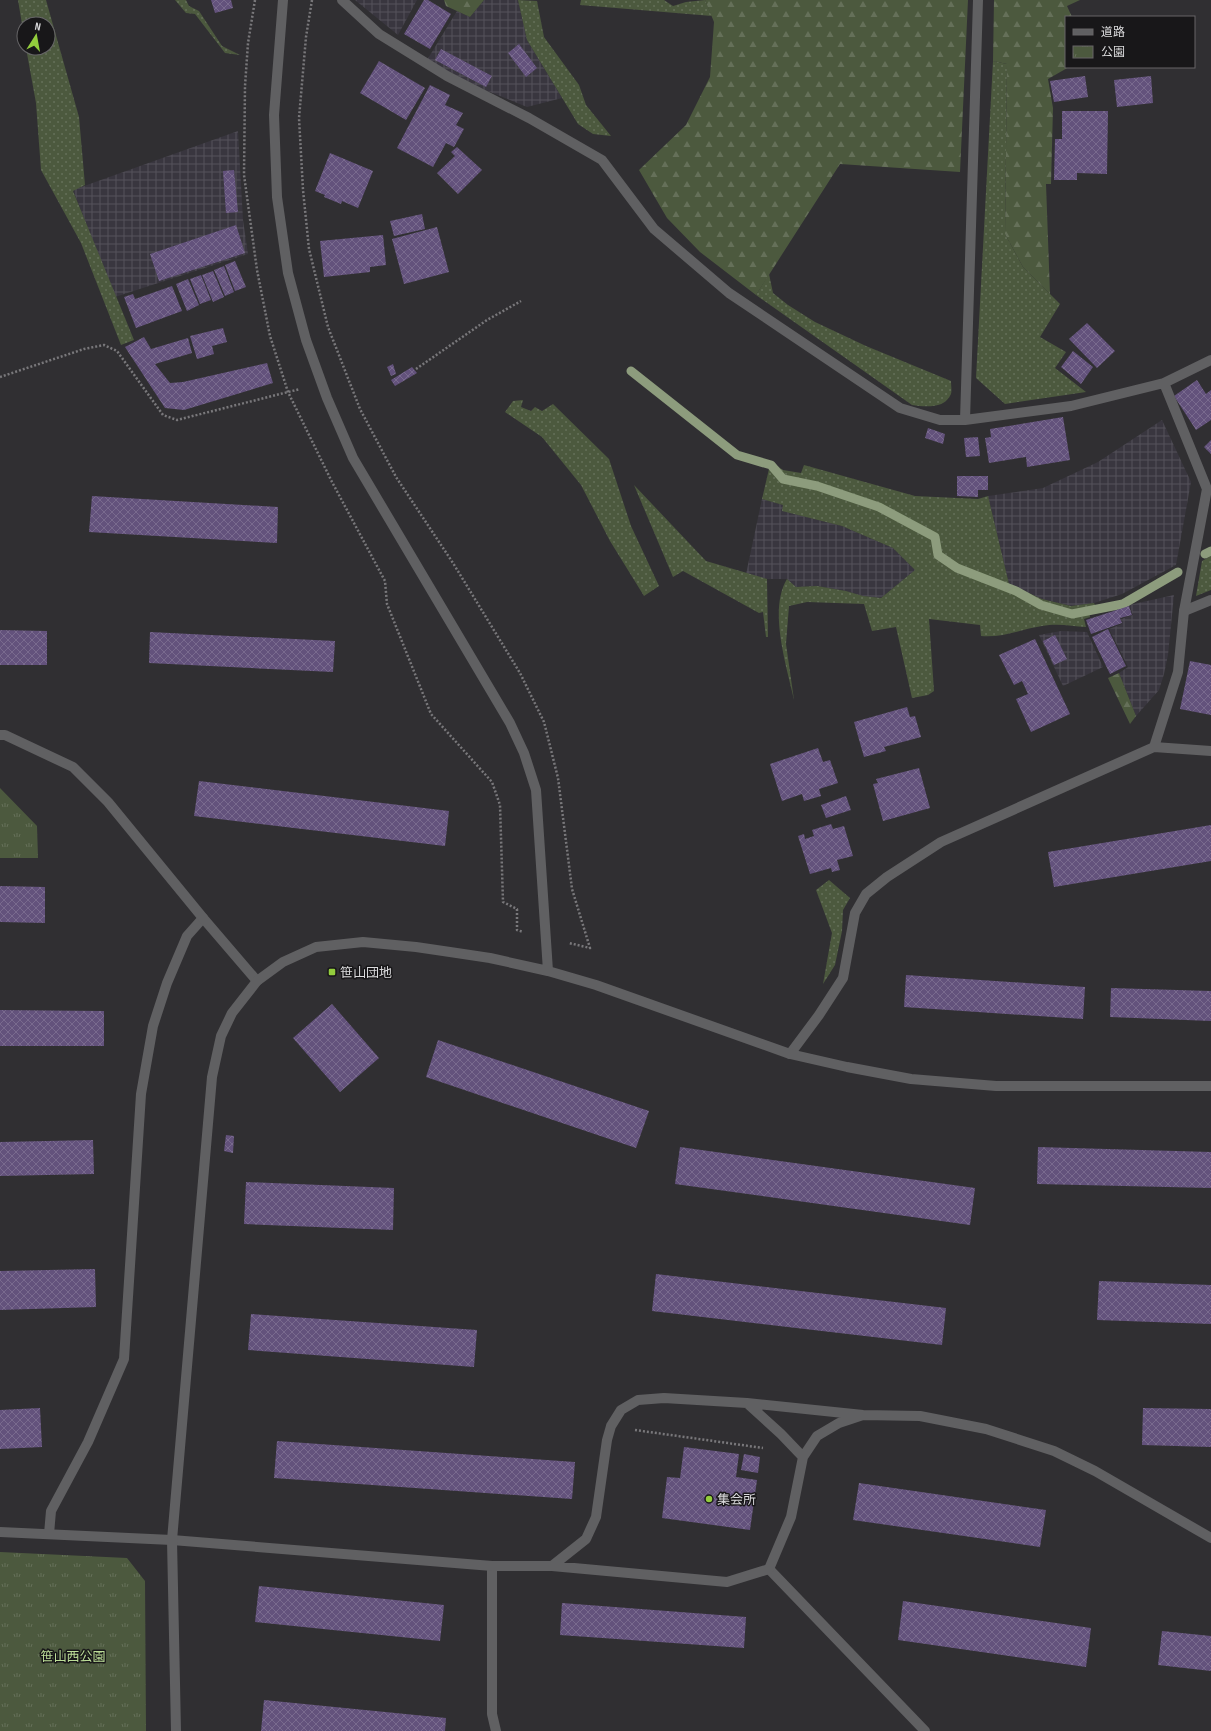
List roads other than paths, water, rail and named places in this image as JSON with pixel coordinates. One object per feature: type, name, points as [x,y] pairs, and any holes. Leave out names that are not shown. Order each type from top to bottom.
[{"type":"street","points":[[283,0],[274,115],[277,197],[288,273],[306,340],[327,398],[353,458],[510,723],[524,753],[536,790],[548,971]]},
{"type":"street","points":[[342,0],[379,34],[447,76],[529,118],[602,160],[654,229],[729,293],[900,408],[940,420],[965,420],[1071,406],[1164,383],[1211,360]]},
{"type":"street","points":[[965,420],[978,0]]},
{"type":"street","points":[[1154,747],[1178,672],[1184,611],[1207,489],[1164,383]]},
{"type":"street","points":[[1184,611],[1211,600]]},
{"type":"street","points":[[0,735],[5,735],[73,768],[108,802],[257,981]]},
{"type":"street","points":[[790,1054],[819,1015],[843,978],[855,913],[866,894],[887,877],[942,842],[1154,747],[1211,751]]},
{"type":"street","points":[[49,1534],[51,1511],[88,1442],[124,1359],[141,1094],[153,1026],[167,983],[187,936],[203,918]]},
{"type":"street","points":[[176,1731],[172,1540],[212,1077],[221,1036],[232,1013],[257,981],[283,962],[316,947],[363,942],[416,947],[470,955],[548,971],[596,985],[790,1054],[911,1079],[996,1086],[1211,1086]]},
{"type":"street","points":[[552,1566],[586,1539],[596,1517],[607,1440],[611,1426],[621,1410],[638,1400],[664,1398],[747,1402],[862,1415],[920,1416],[986,1429],[1046,1447],[1095,1471],[1211,1538]]},
{"type":"street","points":[[747,1402],[801,1455]]},
{"type":"street","points":[[0,1532],[172,1540],[492,1566],[552,1566],[728,1582],[769,1569],[791,1517],[801,1455],[817,1436],[839,1423],[862,1415]]},
{"type":"street","points":[[492,1566],[492,1714],[496,1731]]},
{"type":"street","points":[[769,1569],[926,1731]]},
{"type":"waterway","points":[[631,371],[737,455],[771,465],[783,479],[817,486],[879,507],[935,537],[938,555],[957,568],[1016,591],[1041,605],[1072,614],[1123,604],[1178,572]]},
{"type":"waterway","points":[[1205,554],[1211,551]]},
{"type":"place","name":"笹山団地","points":[[332,972]]},
{"type":"place","name":"集会所","points":[[709,1499]]},
{"type":"park label","name":"笹山西公園","points":[[73,1656]]}]
